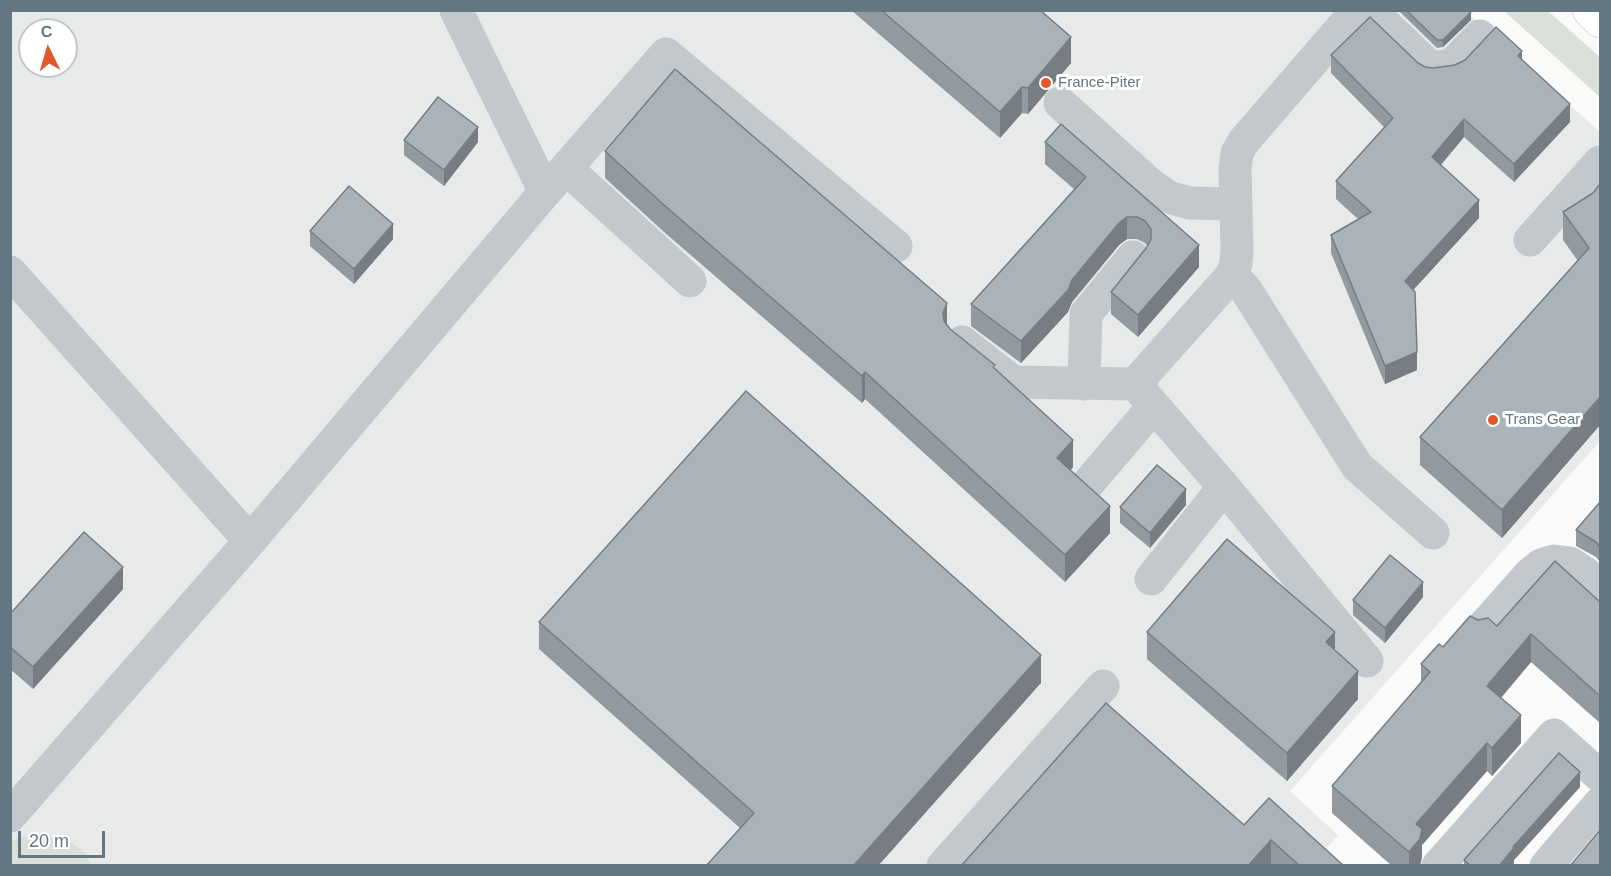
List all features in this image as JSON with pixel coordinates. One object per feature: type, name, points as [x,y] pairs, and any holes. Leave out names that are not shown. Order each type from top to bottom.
[{"type":"main road","points":[[1589,10],[1600,21]]},
{"type":"lane","points":[[456,10],[555,180],[690,281]]},
{"type":"lane","points":[[1086,486],[1144,395],[1232,275],[1237,250],[1235,169],[1237,153],[1244,141],[1357,10]]},
{"type":"lane","points":[[1370,10],[1431,68],[1452,65],[1480,36]]},
{"type":"lane","points":[[10,816],[250,541],[555,180],[666,54],[896,246]]},
{"type":"lane","points":[[1060,103],[1151,185],[1169,197],[1189,202],[1236,204]]},
{"type":"lane","points":[[1530,240],[1600,162]]},
{"type":"lane","points":[[1084,384],[1086,314],[1133,257]]},
{"type":"lane","points":[[10,272],[250,541]]},
{"type":"lane","points":[[1232,275],[1246,291],[1357,466],[1433,533]]},
{"type":"lane","points":[[962,342],[1013,382],[1084,384],[1144,395],[1224,487],[1367,661]]},
{"type":"lane","points":[[1151,579],[1224,487]]},
{"type":"lane","points":[[1481,629],[1530,574],[1541,565],[1554,561],[1570,563],[1600,586]]},
{"type":"lane","points":[[943,866],[1103,686]]},
{"type":"lane","points":[[1438,866],[1554,735],[1600,776]]},
{"type":"lane","points":[[1546,866],[1600,803]]},
{"type":"shaded area","points":[[10,11],[1465,11],[1600,132],[1600,441],[1290,791],[1338,835],[1315,862],[1319,865],[11,865]]},
{"type":"shaded area","points":[[1504,11],[1548,11],[1600,57],[1600,97]]},
{"type":"shaded area","points":[[47,836],[72,843],[85,852],[91,865],[11,865],[11,842],[19,837]]},
{"type":"building","points":[[881,10],[1040,10],[1071,37],[1028,88],[1022,87],[1000,112]]},
{"type":"building","points":[[1406,10],[1469,10],[1471,12],[1443,40],[1437,40]]},
{"type":"building","points":[[1370,17],[1418,63],[1433,68],[1455,65],[1465,60],[1496,27],[1522,51],[1518,56],[1570,104],[1514,164],[1464,119],[1432,157],[1479,200],[1405,281],[1415,292],[1417,352],[1385,366],[1331,235],[1371,212],[1336,181],[1393,118],[1331,55]]},
{"type":"building","points":[[675,69],[947,303],[943,313],[944,321],[950,329],[995,365],[993,367],[1073,440],[1057,458],[1110,506],[1065,555],[865,372],[862,376],[605,151]]},
{"type":"building","points":[[438,97],[478,127],[444,170],[404,140]]},
{"type":"building","points":[[1061,124],[1199,245],[1138,315],[1111,292],[1151,239],[1151,229],[1145,221],[1137,217],[1127,217],[1119,223],[1072,280],[1068,290],[1021,341],[971,304],[1086,177],[1045,142]]},
{"type":"building","points":[[1600,184],[1600,397],[1502,510],[1420,437],[1589,248],[1563,212],[1593,193]]},
{"type":"building","points":[[349,186],[393,224],[354,269],[310,231]]},
{"type":"building","points":[[746,391],[1041,655],[853,866],[706,866],[754,813],[539,622]]},
{"type":"building","points":[[1157,465],[1186,489],[1150,533],[1120,507]]},
{"type":"building","points":[[1600,502],[1600,547],[1576,530]]},
{"type":"building","points":[[84,532],[123,567],[33,667],[10,647],[10,614]]},
{"type":"building","points":[[1227,539],[1335,632],[1326,642],[1358,671],[1287,753],[1147,632]]},
{"type":"building","points":[[1390,555],[1423,582],[1385,628],[1353,600]]},
{"type":"building","points":[[1555,561],[1600,602],[1600,696],[1531,634],[1487,686],[1521,715],[1492,748],[1487,743],[1416,824],[1422,829],[1420,839],[1409,852],[1332,786],[1430,672],[1421,664],[1439,644],[1443,647],[1470,616],[1478,620],[1488,618],[1497,626]]},
{"type":"building","points":[[1106,703],[1244,825],[1269,798],[1344,866],[1300,866],[1271,840],[1248,866],[961,866]]},
{"type":"building","points":[[1559,753],[1580,772],[1499,866],[1471,866],[1464,860]]},
{"type":"building","points":[[1600,830],[1600,866],[1570,866]]},
{"type":"place","name":"France-Piter","points":[[1046,83]]},
{"type":"place","name":"Trans Gear","points":[[1493,420]]}]
